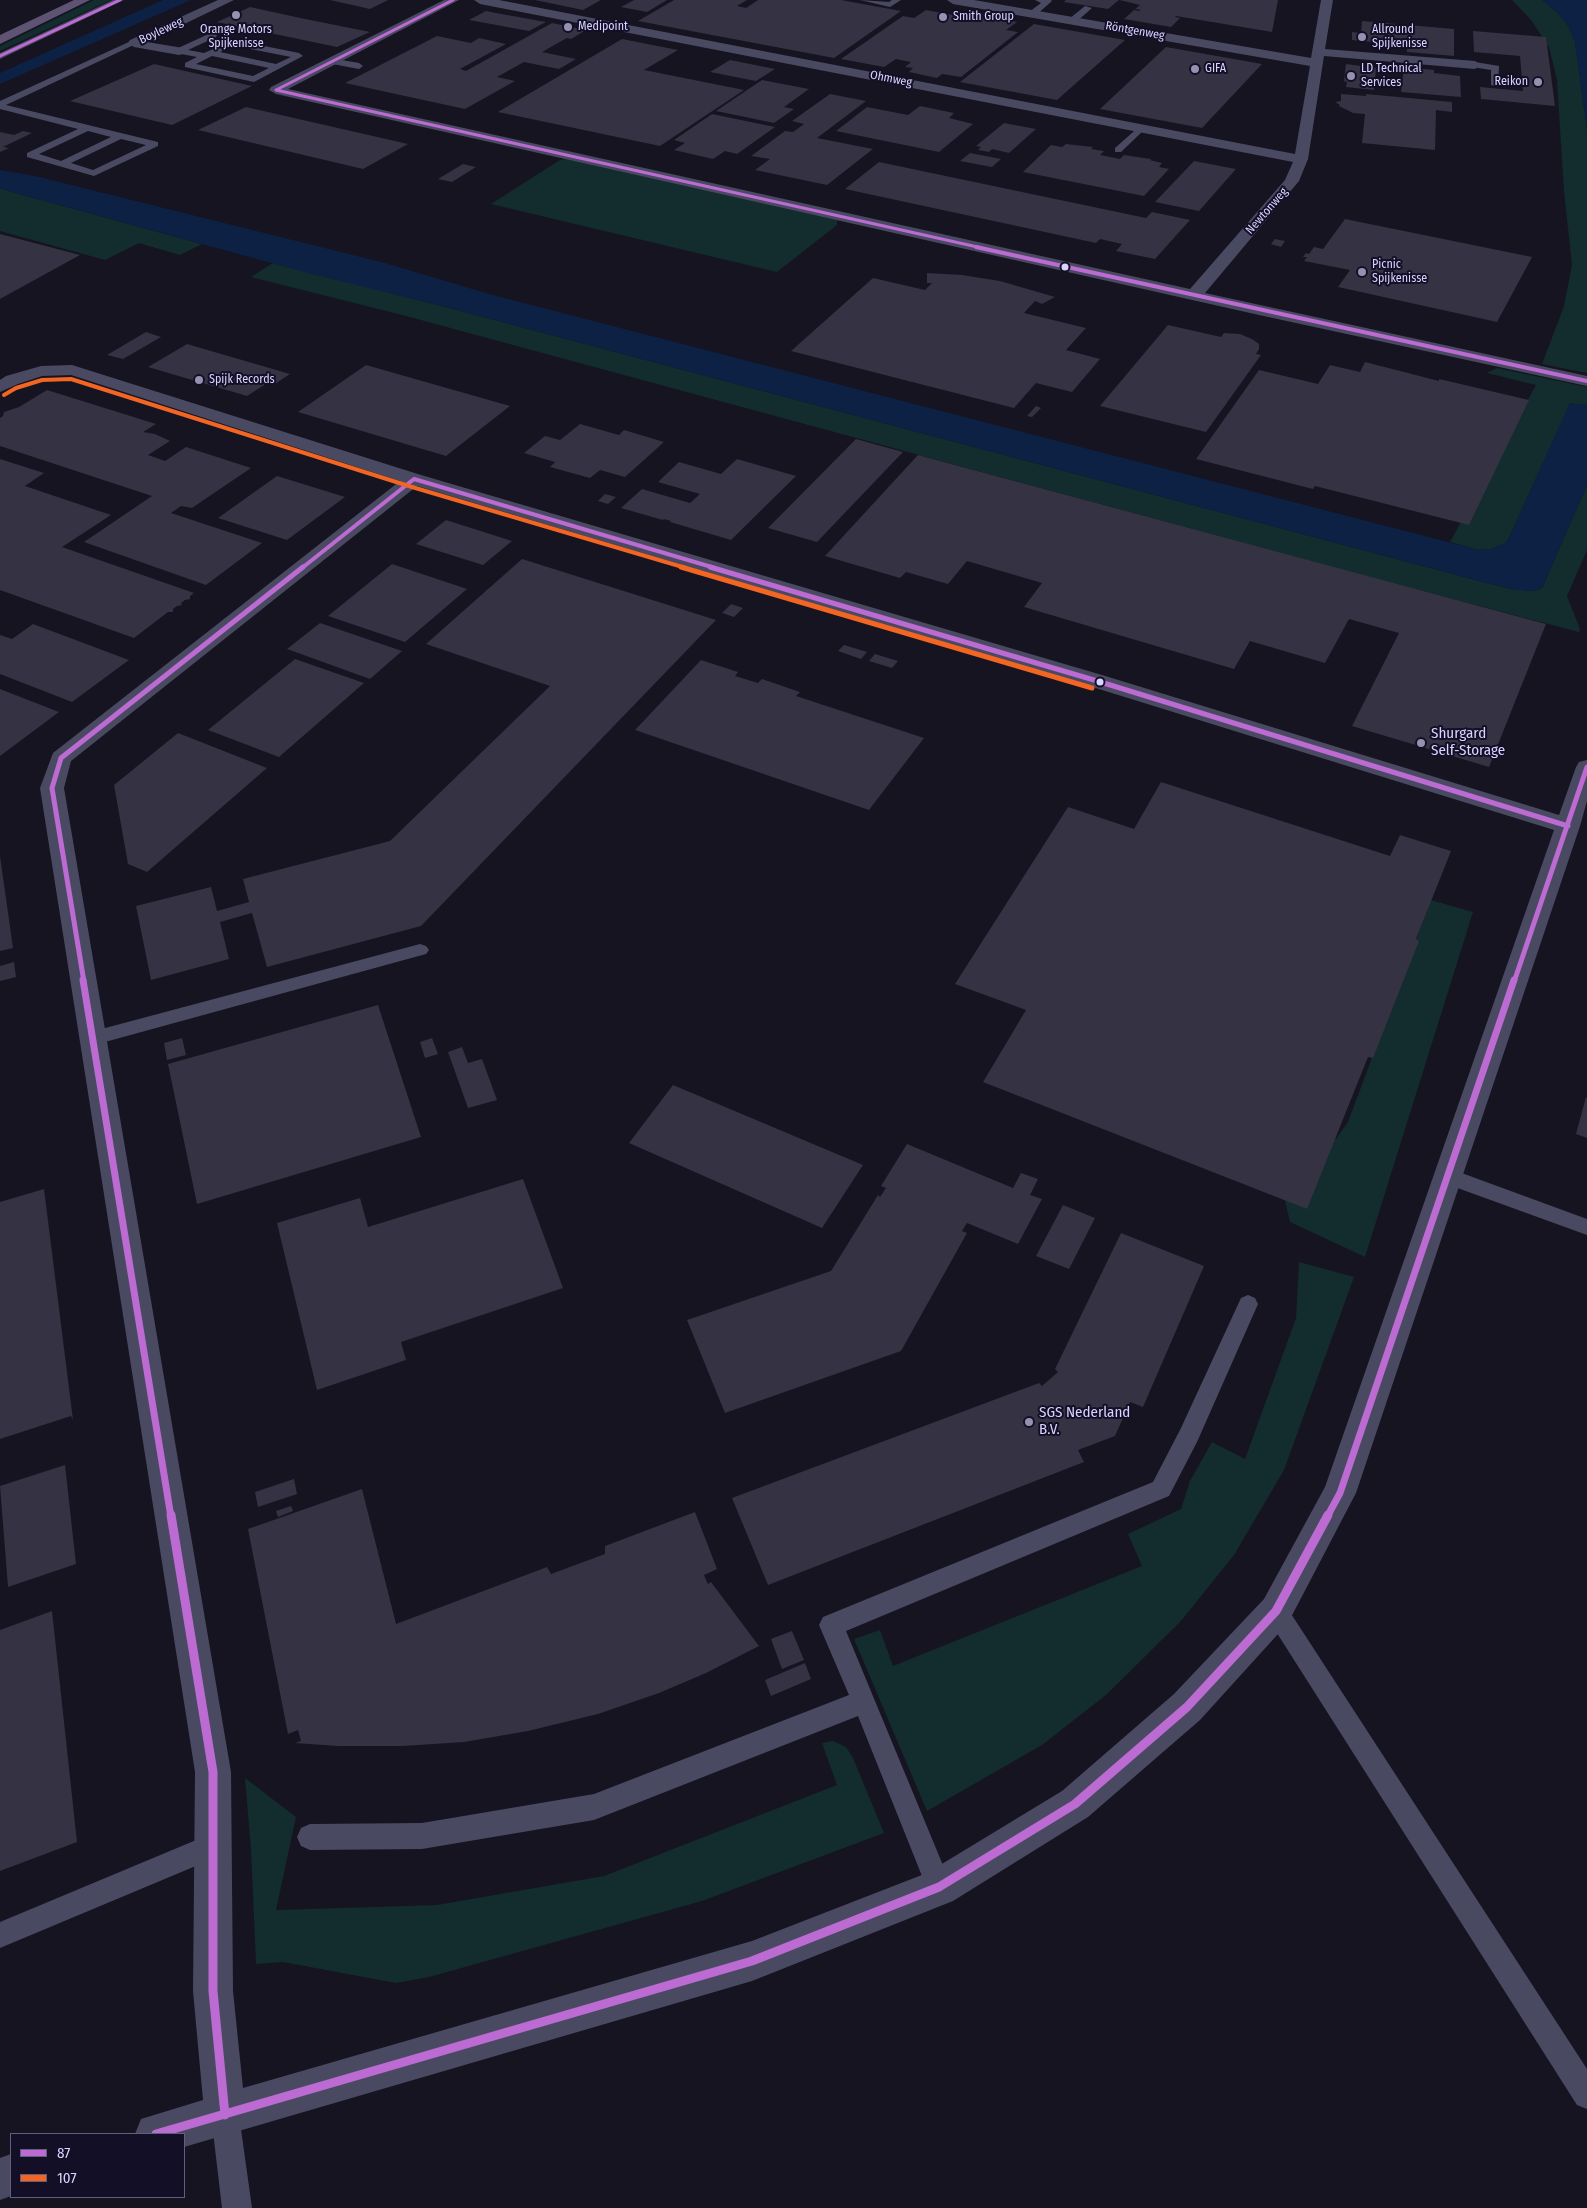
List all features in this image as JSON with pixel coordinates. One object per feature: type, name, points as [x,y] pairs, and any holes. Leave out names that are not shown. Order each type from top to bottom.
[{"type":"main road","points":[[0,40],[84,0]]},
{"type":"street","name":"Boyleweg","points":[[134,43],[228,0]]},
{"type":"street","points":[[452,0],[276,90],[1587,381]]},
{"type":"street","name":"Ohmweg","points":[[480,0],[1302,159]]},
{"type":"street","name":"Röntgenweg","points":[[958,0],[1032,14],[1318,58]]},
{"type":"street","name":"Newtonweg","points":[[1194,295],[1292,181],[1302,159],[1327,0]]},
{"type":"street","name":"Boyleweg","points":[[134,43],[179,51]]},
{"type":"street","points":[[1318,58],[1474,65]]},
{"type":"street","points":[[0,387],[12,380],[41,371],[72,370],[414,479],[1084,678],[1577,812]]},
{"type":"street","points":[[225,2115],[214,1991],[213,1772],[52,788],[62,758],[414,479]]},
{"type":"street","points":[[160,2133],[752,1960],[940,1886],[1075,1804],[1187,1707],[1276,1611],[1340,1493],[1448,1176],[1577,812],[1587,767]]},
{"type":"lane","points":[[0,56],[120,0]]},
{"type":"lane","points":[[864,0],[890,5],[897,0]]},
{"type":"lane","points":[[1032,14],[1048,1],[1040,0]]},
{"type":"lane","points":[[1072,20],[1088,8]]},
{"type":"lane","points":[[179,51],[213,35]]},
{"type":"lane","points":[[0,105],[134,43]]},
{"type":"lane","points":[[234,43],[299,56],[254,79],[188,65],[208,55],[234,43]]},
{"type":"lane","points":[[179,51],[277,67]]},
{"type":"lane","points":[[330,61],[359,66]]},
{"type":"lane","points":[[1474,65],[1496,68],[1495,85]]},
{"type":"lane","points":[[0,105],[155,144],[94,173],[30,155],[87,128]]},
{"type":"lane","points":[[1118,150],[1142,128]]},
{"type":"lane","points":[[62,164],[120,136]]},
{"type":"lane","points":[[94,1038],[420,950]]},
{"type":"lane","points":[[1448,1176],[1587,1227]]},
{"type":"lane","points":[[940,1886],[831,1625],[1161,1489],[1189,1435],[1248,1304]]},
{"type":"lane","points":[[1276,1611],[1501,1959],[1587,2096]]},
{"type":"lane","points":[[310,1837],[422,1836],[594,1807],[864,1701]]},
{"type":"lane","points":[[0,1935],[213,1846]]},
{"type":"lane","points":[[225,2115],[237,2208]]},
{"type":"green space","points":[[94,0],[111,0],[0,51],[0,46]]},
{"type":"green space","points":[[1512,0],[1542,0],[1558,13],[1567,24],[1575,41],[1587,130],[1587,373],[1542,364],[1564,306],[1572,265],[1564,192],[1557,80],[1549,47],[1531,20]]},
{"type":"green space","points":[[566,159],[837,220],[837,225],[777,272],[491,204],[560,160]]},
{"type":"green space","points":[[0,188],[202,244],[180,255],[139,243],[105,260],[0,231]]},
{"type":"green space","points":[[273,263],[1510,589],[1533,591],[1542,588],[1587,485],[1587,550],[1567,596],[1580,629],[1579,632],[1377,579],[406,316],[251,277]]},
{"type":"green space","points":[[1497,368],[1587,387],[1587,405],[1570,404],[1507,542],[1490,550],[1475,549],[1450,542],[1536,385],[1487,373]]},
{"type":"green space","points":[[1431,900],[1473,912],[1365,1257],[1290,1222],[1283,1192],[1314,1133],[1336,1139],[1348,1122]]},
{"type":"green space","points":[[1299,1262],[1354,1277],[1284,1470],[1234,1555],[1181,1621],[1106,1695],[1042,1745],[927,1811],[854,1639],[880,1630],[893,1666],[1142,1566],[1128,1534],[1181,1509],[1190,1481],[1212,1442],[1245,1459],[1296,1318]]},
{"type":"green space","points":[[833,1741],[846,1747],[853,1758],[884,1833],[702,1901],[429,1977],[396,1983],[283,1962],[256,1964],[251,1849],[245,1778],[296,1817],[276,1910],[437,1905],[604,1876],[837,1785],[822,1743]]},
{"type":"water","points":[[163,0],[191,0],[0,84],[0,73]]},
{"type":"water","points":[[1542,0],[1587,0],[1587,130],[1575,41],[1567,24],[1558,13]]},
{"type":"water","points":[[0,170],[35,176],[385,263],[489,294],[1475,549],[1490,550],[1507,542],[1570,403],[1587,405],[1587,485],[1542,588],[1533,591],[1510,589],[442,306],[308,273],[23,195],[0,188]]},
{"type":"building","points":[[330,0],[388,0],[370,9]]},
{"type":"building","points":[[535,0],[601,0],[583,10]]},
{"type":"building","points":[[634,0],[667,0],[647,12],[621,7]]},
{"type":"building","points":[[674,0],[747,0],[737,6],[746,8],[758,0],[841,0],[901,11],[834,58],[638,21]]},
{"type":"building","points":[[1066,0],[1119,0],[1108,9],[1064,2]]},
{"type":"building","points":[[1119,0],[1278,0],[1272,32],[1176,16],[1180,18],[1171,27],[1124,19],[1134,10],[1141,10],[1135,9],[1140,5]]},
{"type":"building","points":[[250,7],[370,32],[337,47],[217,22]]},
{"type":"building","points":[[926,10],[959,16],[972,12],[995,16],[993,18],[1017,22],[1006,30],[1018,32],[961,77],[942,74],[937,78],[909,72],[913,68],[905,67],[911,62],[896,59],[884,67],[841,59],[903,16],[914,18]]},
{"type":"building","points":[[486,11],[546,22],[529,31],[469,20]]},
{"type":"building","points":[[1362,21],[1454,29],[1454,56],[1407,52],[1407,42],[1373,39],[1372,42],[1352,40],[1352,32],[1361,33]]},
{"type":"building","points":[[552,23],[586,30],[542,52],[576,59],[559,69],[524,62],[497,77],[515,81],[465,109],[345,83],[437,36],[471,43],[479,38],[506,44],[460,69],[466,71]]},
{"type":"building","points":[[1034,24],[1125,40],[1057,100],[960,82]]},
{"type":"building","points":[[1473,31],[1546,37],[1555,106],[1481,99],[1480,87],[1523,91],[1520,56],[1474,52]]},
{"type":"building","points":[[622,39],[678,50],[644,70],[744,90],[660,146],[498,112]]},
{"type":"building","points":[[1166,47],[1262,64],[1202,128],[1100,109]]},
{"type":"building","points":[[730,60],[775,69],[756,81],[710,72]]},
{"type":"building","points":[[154,64],[252,86],[172,125],[70,101]]},
{"type":"building","points":[[1346,64],[1376,68],[1374,90],[1346,87],[1347,82],[1344,81]]},
{"type":"building","points":[[1404,67],[1434,70],[1434,73],[1460,76],[1461,97],[1401,92]]},
{"type":"building","points":[[762,80],[809,89],[784,107],[794,109],[774,123],[716,111]]},
{"type":"building","points":[[830,94],[866,101],[817,138],[873,149],[827,185],[755,170],[770,159],[751,156],[785,131],[793,132],[804,124],[792,121]]},
{"type":"building","points":[[1341,94],[1366,96],[1366,94],[1452,102],[1452,112],[1436,110],[1435,150],[1362,143],[1365,114],[1353,113],[1339,106],[1335,102],[1341,101]]},
{"type":"building","points":[[920,106],[954,113],[949,118],[973,124],[939,152],[836,131],[867,107],[908,115]]},
{"type":"building","points":[[246,107],[408,144],[363,169],[198,130]]},
{"type":"building","points":[[712,114],[775,127],[737,154],[725,151],[713,159],[674,150],[685,143],[674,140]]},
{"type":"building","points":[[1004,123],[1036,129],[1009,153],[992,149],[989,152],[978,150],[981,147],[976,146]]},
{"type":"building","points":[[23,131],[32,133],[3,147],[9,148],[0,152],[0,132],[14,135]]},
{"type":"building","points":[[1066,144],[1093,147],[1091,149],[1104,151],[1100,155],[1120,159],[1124,155],[1151,159],[1162,163],[1159,167],[1169,169],[1144,196],[1023,172],[1051,145],[1062,147]]},
{"type":"building","points":[[970,153],[1001,159],[992,167],[960,161]]},
{"type":"building","points":[[1194,161],[1236,169],[1199,211],[1155,202]]},
{"type":"building","points":[[879,162],[1146,218],[1152,212],[1190,220],[1155,259],[1116,251],[1122,244],[1100,239],[1096,243],[845,189]]},
{"type":"building","points":[[463,164],[476,167],[452,182],[438,179]]},
{"type":"building","points":[[1345,219],[1532,257],[1497,322],[1338,287],[1350,270],[1304,261],[1307,257],[1303,257],[1306,253],[1309,254],[1314,247],[1323,249]]},
{"type":"building","points":[[0,234],[80,255],[0,299]]},
{"type":"building","points":[[1275,239],[1285,241],[1281,247],[1271,244]]},
{"type":"building","points":[[927,273],[962,275],[1000,281],[1055,297],[1042,304],[1035,301],[1024,313],[1086,328],[1066,350],[1100,359],[1072,392],[1036,383],[1014,408],[791,351],[873,278],[925,290],[932,283],[927,283]]},
{"type":"building","points":[[1168,325],[1221,337],[1224,333],[1240,334],[1259,344],[1256,354],[1261,355],[1206,432],[1100,406]]},
{"type":"building","points":[[146,332],[161,337],[123,359],[107,355]]},
{"type":"building","points":[[187,344],[290,374],[275,384],[269,382],[247,396],[148,367]]},
{"type":"building","points":[[1365,362],[1439,381],[1439,379],[1529,400],[1469,525],[1315,486],[1313,489],[1196,459],[1259,370],[1318,384],[1330,365],[1360,372]]},
{"type":"building","points":[[366,365],[510,406],[446,456],[298,412]]},
{"type":"building","points":[[47,390],[156,424],[143,432],[155,434],[170,441],[148,455],[165,461],[186,447],[251,468],[192,508],[181,506],[171,513],[262,543],[206,585],[84,542],[152,496],[0,446],[0,418],[4,412],[19,407]]},
{"type":"building","points":[[1036,406],[1041,408],[1032,417],[1027,416]]},
{"type":"building","points":[[580,424],[619,435],[624,430],[664,442],[625,477],[600,470],[590,478],[550,467],[555,462],[524,453],[545,436],[560,440]]},
{"type":"building","points":[[856,439],[903,452],[817,542],[768,528]]},
{"type":"building","points":[[918,455],[1546,624],[1489,767],[1352,726],[1399,633],[1349,619],[1325,663],[1250,641],[1234,669],[1024,607],[1042,583],[967,561],[948,584],[906,572],[900,578],[825,556]]},
{"type":"building","points":[[0,459],[44,473],[25,486],[111,515],[62,547],[194,593],[190,596],[190,599],[185,600],[181,603],[182,605],[173,609],[173,612],[168,612],[134,638],[0,590]]},
{"type":"building","points":[[737,459],[796,476],[731,540],[621,508],[642,489],[690,503],[700,494],[658,482],[679,462],[721,474]]},
{"type":"building","points":[[277,476],[345,497],[287,540],[218,518]]},
{"type":"building","points":[[605,494],[616,497],[608,504],[598,501]]},
{"type":"building","points":[[446,520],[512,541],[483,565],[416,544]]},
{"type":"building","points":[[522,559],[716,620],[421,926],[267,967],[252,913],[220,922],[229,959],[151,980],[136,906],[211,887],[217,911],[249,902],[243,879],[390,841],[550,686],[426,644]]},
{"type":"building","points":[[392,564],[467,589],[405,642],[328,616]]},
{"type":"building","points":[[731,604],[743,608],[734,617],[722,613]]},
{"type":"building","points":[[320,623],[402,651],[370,679],[287,649]]},
{"type":"building","points":[[33,624],[129,660],[72,702],[0,674],[0,635],[12,639]]},
{"type":"building","points":[[844,645],[867,652],[861,659],[838,651]]},
{"type":"building","points":[[875,654],[898,661],[892,668],[869,661]]},
{"type":"building","points":[[295,659],[364,683],[279,757],[208,730]]},
{"type":"building","points":[[701,660],[738,672],[735,676],[758,683],[762,679],[800,692],[796,696],[924,738],[869,810],[635,730]]},
{"type":"building","points":[[0,689],[59,712],[0,756]]},
{"type":"building","points":[[178,733],[267,768],[147,872],[128,864],[114,785]]},
{"type":"building","points":[[1161,782],[1390,856],[1400,835],[1451,851],[1416,939],[1419,941],[1373,1058],[1368,1057],[1307,1209],[983,1082],[1026,1010],[955,984],[1068,807],[1134,829]]},
{"type":"building","points":[[0,856],[13,948],[0,951]]},
{"type":"building","points":[[14,962],[16,977],[0,981],[0,966]]},
{"type":"building","points":[[378,1005],[421,1137],[197,1204],[168,1064]]},
{"type":"building","points":[[182,1038],[186,1055],[167,1060],[164,1043]]},
{"type":"building","points":[[432,1038],[438,1054],[425,1058],[420,1042]]},
{"type":"building","points":[[462,1047],[468,1063],[482,1059],[497,1100],[468,1108],[448,1052]]},
{"type":"building","points":[[673,1085],[863,1165],[822,1228],[629,1143]]},
{"type":"building","points":[[1587,1098],[1587,1138],[1576,1134]]},
{"type":"building","points":[[907,1144],[1013,1188],[1021,1173],[1038,1179],[1030,1195],[1042,1199],[1018,1244],[967,1223],[962,1231],[967,1233],[901,1351],[725,1413],[687,1320],[831,1271],[878,1195],[880,1197],[886,1188],[881,1186]]},
{"type":"building","points":[[523,1179],[563,1288],[401,1342],[406,1360],[317,1390],[277,1223],[360,1198],[368,1227]]},
{"type":"building","points":[[44,1189],[73,1420],[71,1416],[0,1439],[0,1202]]},
{"type":"building","points":[[1063,1205],[1095,1218],[1069,1269],[1036,1256]]},
{"type":"building","name":"SGS Nederland B.V.","points":[[1121,1233],[1204,1266],[1143,1407],[1130,1402],[1115,1436],[1078,1450],[1084,1462],[768,1585],[732,1498],[1039,1383],[1042,1386],[1058,1372],[1055,1369]]},
{"type":"building","points":[[65,1465],[76,1564],[8,1587],[0,1486]]},
{"type":"building","points":[[294,1479],[297,1494],[258,1507],[255,1492]]},
{"type":"building","points":[[362,1489],[396,1624],[547,1567],[551,1574],[605,1554],[605,1546],[695,1512],[717,1569],[704,1575],[708,1584],[711,1582],[759,1646],[706,1673],[659,1693],[598,1714],[528,1731],[464,1742],[403,1746],[338,1746],[295,1743],[301,1741],[298,1730],[288,1734],[248,1529]]},
{"type":"building","points":[[291,1506],[293,1511],[278,1517],[276,1511]]},
{"type":"building","points":[[52,1611],[77,1842],[0,1871],[0,1630]]},
{"type":"building","points":[[792,1631],[804,1660],[782,1669],[771,1639]]},
{"type":"building","points":[[805,1663],[811,1679],[771,1696],[765,1680]]},
{"type":"transit line","name":"87","points":[[0,56],[120,0]]},
{"type":"transit line","name":"87","points":[[276,90],[453,0]]},
{"type":"transit line","name":"87","points":[[276,90],[1259,310],[1587,381]]},
{"type":"transit line","name":"107","points":[[4,395],[16,388],[42,380],[71,379],[412,487],[1092,688]]},
{"type":"transit line","name":"87","points":[[225,2115],[213,1991],[213,1772],[52,788],[61,758],[414,479],[1094,680],[1568,826]]},
{"type":"transit line","name":"87","points":[[159,2133],[752,1961],[939,1887],[1075,1804],[1187,1707],[1276,1611],[1340,1493],[1587,767]]},
{"type":"place","name":"Orange Motors Spijkenisse","points":[[236,15]]},
{"type":"place","name":"Smith Group","points":[[943,17]]},
{"type":"place","name":"Medipoint","points":[[568,27]]},
{"type":"place","name":"Allround Spijkenisse","points":[[1362,37]]},
{"type":"place","name":"GIFA","points":[[1195,69]]},
{"type":"place","name":"LD Technical Services","points":[[1351,76]]},
{"type":"place","name":"Reikon","points":[[1538,82]]},
{"type":"place","name":"Picnic Spijkenisse","points":[[1362,272]]},
{"type":"place","name":"Spijk Records","points":[[199,380]]},
{"type":"place","name":"Shurgard Self-Storage","points":[[1421,743]]},
{"type":"place","name":"SGS Nederland B.V.","points":[[1029,1422]]}]
